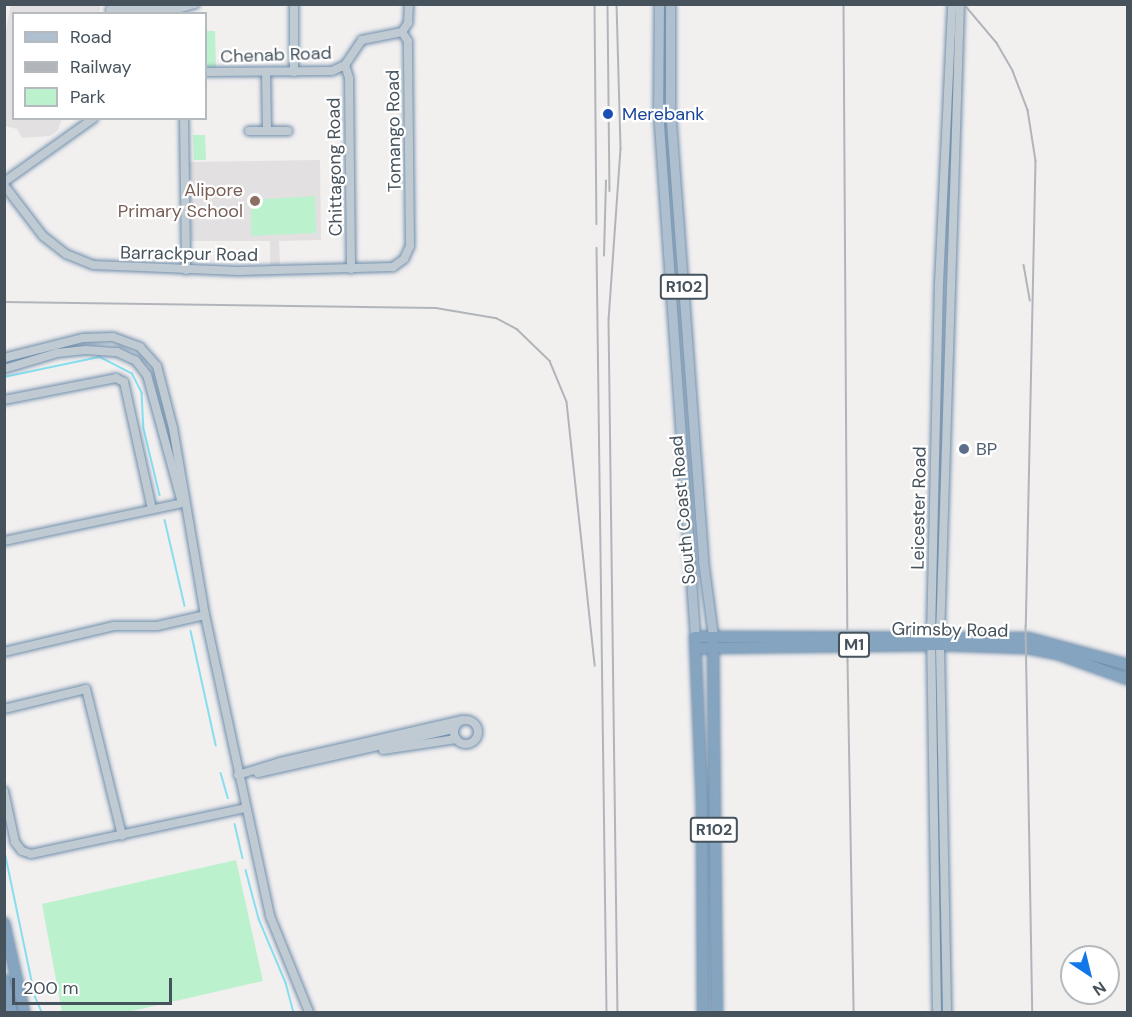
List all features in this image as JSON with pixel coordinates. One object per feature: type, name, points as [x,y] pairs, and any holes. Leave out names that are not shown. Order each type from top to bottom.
[{"type":"highway","name":"Grimsby Road","points":[[695,643],[936,641],[1046,646],[1128,665]]},
{"type":"highway","name":"South Coast Road","points":[[713,642],[717,1011]]},
{"type":"highway","name":"South Coast Road","points":[[695,643],[702,804],[703,1010]]},
{"type":"highway","name":"Grimsby Road","points":[[1046,646],[1128,679]]},
{"type":"highway","points":[[4,923],[24,1012]]},
{"type":"highway","points":[[4,980],[12,1012]]},
{"type":"highway","points":[[703,1010],[717,1011]]},
{"type":"main road","name":"South Coast Road","points":[[659,4],[656,62],[695,643]]},
{"type":"main road","name":"South Coast Road","points":[[670,4],[668,70],[696,472],[705,582],[713,642]]},
{"type":"main road","points":[[660,131],[673,130]]},
{"type":"main road","points":[[670,264],[682,263]]},
{"type":"main road","points":[[675,334],[687,333]]},
{"type":"main road","points":[[677,361],[689,360]]},
{"type":"main road","points":[[680,405],[692,404]]},
{"type":"main road","points":[[685,471],[696,472]]},
{"type":"main road","points":[[692,583],[705,582]]},
{"type":"street","points":[[110,10],[174,10],[195,4]]},
{"type":"street","points":[[294,4],[294,72]]},
{"type":"street","name":"Tomango Road","points":[[404,259],[410,246],[411,211],[408,41],[402,32],[408,23],[409,4]]},
{"type":"street","name":"Leicester Road","points":[[937,1012],[942,975],[941,729],[936,641],[945,145],[952,4]]},
{"type":"street","name":"Leicester Road","points":[[947,1012],[942,975],[932,729],[960,4]]},
{"type":"street","name":"Chenab Road","points":[[207,72],[332,71],[345,65],[360,41],[402,32]]},
{"type":"street","name":"Chittagong Road","points":[[345,65],[349,78],[351,269]]},
{"type":"street","points":[[266,72],[267,131]]},
{"type":"street","points":[[4,183],[91,120]]},
{"type":"street","points":[[184,120],[186,270]]},
{"type":"street","points":[[249,131],[288,131]]},
{"type":"street","points":[[945,145],[954,146]]},
{"type":"street","name":"Barrackpur Road","points":[[4,183],[43,236],[79,260],[118,269],[388,269],[404,259]]},
{"type":"street","points":[[4,358],[83,338],[113,337],[140,347],[157,366],[183,479],[183,503],[204,615],[270,916],[309,1012]]},
{"type":"street","points":[[4,369],[57,353],[86,350],[117,352],[136,361],[147,375],[173,482],[183,503]]},
{"type":"street","points":[[4,400],[116,378],[124,382],[152,509]]},
{"type":"street","points":[[4,541],[183,503]]},
{"type":"street","points":[[4,651],[114,626],[157,626],[204,615]]},
{"type":"street","points":[[4,709],[86,689],[122,836]]},
{"type":"street","points":[[238,775],[280,762],[462,720],[473,722],[477,737],[468,744],[456,740],[364,751]]},
{"type":"street","points":[[238,775],[364,751],[454,729],[462,720]]},
{"type":"street","points":[[454,729],[456,740]]},
{"type":"street","points":[[932,729],[941,729]]},
{"type":"street","points":[[4,791],[13,834],[22,851],[38,854],[245,808]]},
{"type":"shaded area","points":[[11,5],[100,5],[100,12],[12,12],[12,120],[62,120],[58,130],[50,136],[22,138],[17,129],[5,126],[5,34]]},
{"type":"shaded area","name":"Alipore Primary School","points":[[320,160],[321,240],[279,241],[280,265],[270,265],[270,241],[191,241],[189,162]]},
{"type":"green space","points":[[207,31],[215,31],[216,69],[207,69]]},
{"type":"green space","points":[[193,135],[205,135],[206,160],[194,160]]},
{"type":"green space","points":[[315,196],[316,233],[251,236],[251,200]]},
{"type":"green space","points":[[236,860],[263,981],[128,1012],[62,1012],[42,904]]},
{"type":"waterway","points":[[4,377],[100,357],[132,373],[142,393],[144,429],[160,495]]},
{"type":"waterway","points":[[165,520],[185,606]]},
{"type":"waterway","points":[[191,631],[216,745]]},
{"type":"waterway","points":[[221,773],[228,798]]},
{"type":"waterway","points":[[235,824],[243,858]]},
{"type":"waterway","points":[[4,847],[35,996],[42,1012]]},
{"type":"waterway","points":[[246,870],[259,919],[286,983],[294,1012]]},
{"type":"railway","points":[[595,4],[597,224]]},
{"type":"railway","points":[[608,4],[610,191]]},
{"type":"railway","points":[[617,4],[621,149],[609,319],[618,1012]]},
{"type":"railway","points":[[844,4],[848,661],[854,1012]]},
{"type":"railway","points":[[964,4],[997,43],[1013,71],[1028,110],[1036,161],[1026,626],[1033,1012]]},
{"type":"railway","points":[[604,256],[606,181]]},
{"type":"railway","points":[[597,248],[607,1012]]},
{"type":"railway","points":[[1024,265],[1030,300]]},
{"type":"railway","points":[[4,302],[436,308],[496,318],[517,329],[550,361],[567,402],[595,666]]},
{"type":"place","name":"Merebank","points":[[608,114]]},
{"type":"place","name":"Alipore Primary School","points":[[255,201]]},
{"type":"place","name":"BP","points":[[964,449]]}]
